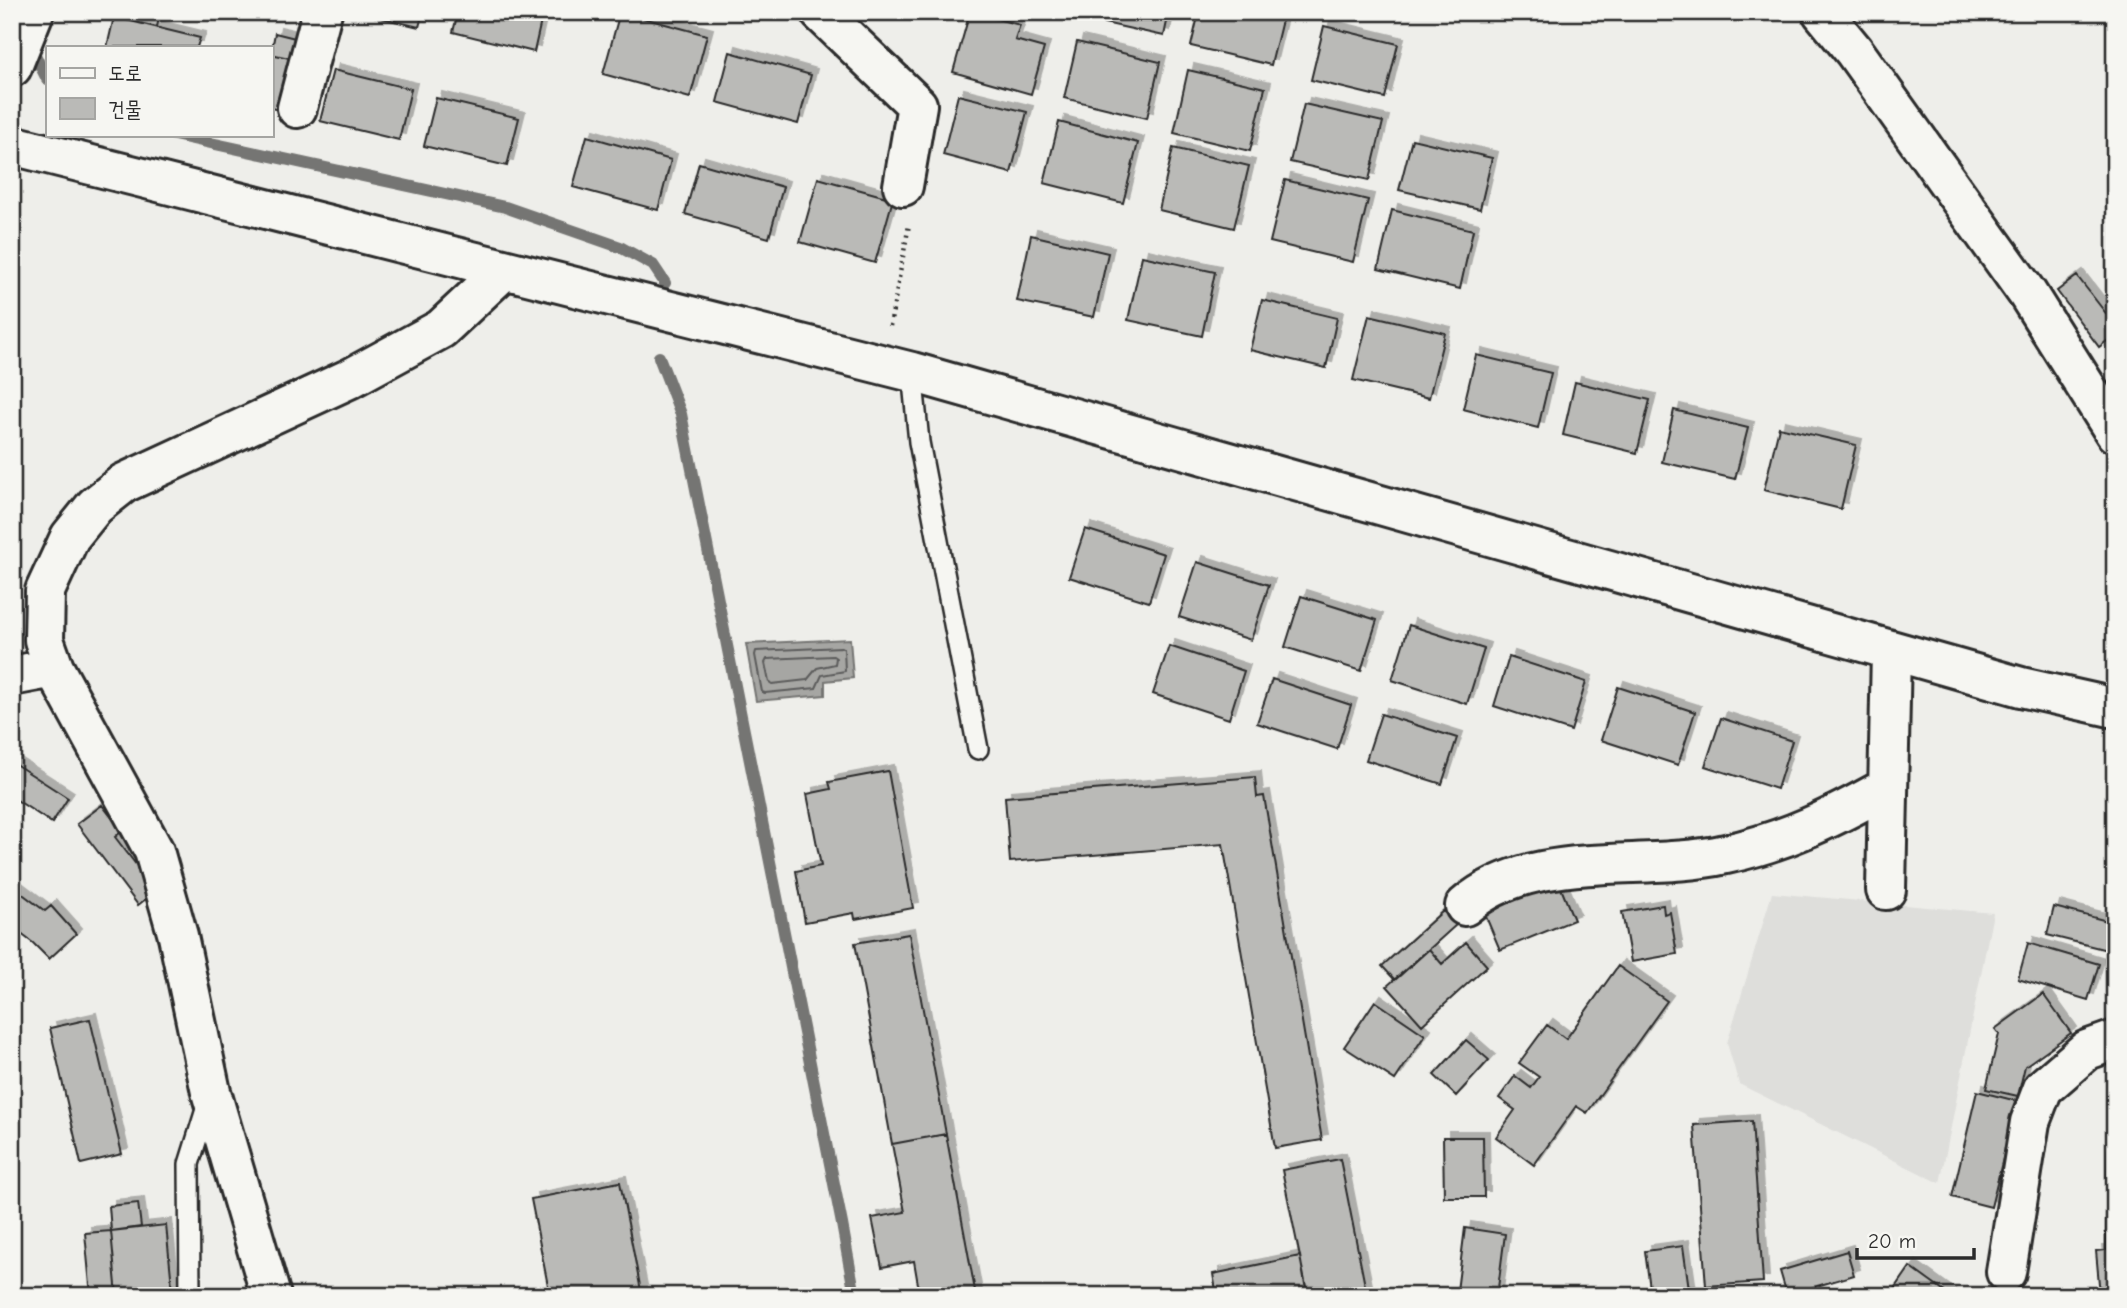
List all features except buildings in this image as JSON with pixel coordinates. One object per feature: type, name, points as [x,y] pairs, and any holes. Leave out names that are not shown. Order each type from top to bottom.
[{"type":"street","points":[[12,67],[34,12]]},
{"type":"street","points":[[297,108],[322,12]]},
{"type":"street","points":[[820,12],[917,105],[903,186]]},
{"type":"street","points":[[1822,12],[1854,51],[2027,293],[2115,433]]},
{"type":"street","points":[[12,145],[897,369],[1891,651],[2021,687],[2115,708]]},
{"type":"street","points":[[271,1296],[211,1092],[178,936],[154,851],[54,668],[44,640],[45,591],[70,537],[95,506],[124,483],[351,378],[441,329],[504,270]]},
{"type":"street","points":[[1886,890],[1891,651]]},
{"type":"street","points":[[12,676],[54,668]]},
{"type":"street","points":[[1465,906],[1482,891],[1529,874],[1559,868],[1658,864],[1724,855],[1774,841],[1825,822],[1888,787]]},
{"type":"street","points":[[2006,1272],[2030,1122],[2043,1088],[2087,1050],[2115,1040]]},
{"type":"lane","points":[[897,369],[919,442],[978,749]]},
{"type":"lane","points":[[190,1296],[189,1164],[211,1092]]},
{"type":"path","points":[[897,369],[909,226],[903,186]]},
{"type":"shaded area","points":[[1772,893],[1993,913],[1940,1183],[1739,1084],[1727,1043]]},
{"type":"water","points":[[850,639],[853,678],[825,681],[825,695],[756,701],[746,644]]},
{"type":"waterway","points":[[30,45],[46,77]]},
{"type":"waterway","points":[[179,136],[505,207],[620,247],[653,265],[665,283]]},
{"type":"waterway","points":[[659,357],[681,414],[855,1296]]}]
